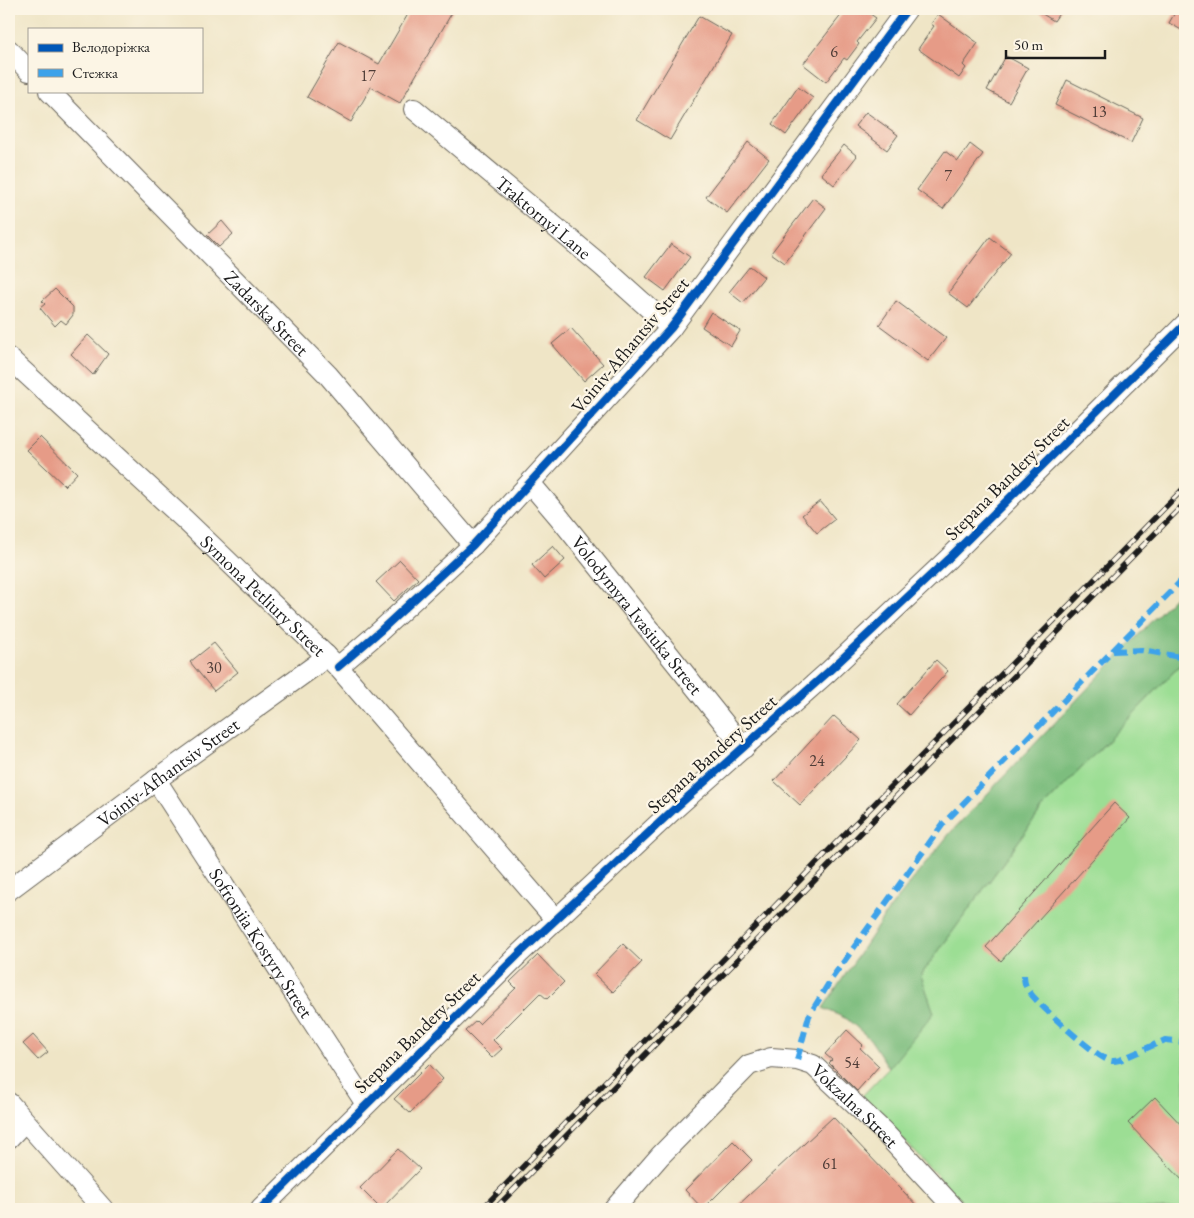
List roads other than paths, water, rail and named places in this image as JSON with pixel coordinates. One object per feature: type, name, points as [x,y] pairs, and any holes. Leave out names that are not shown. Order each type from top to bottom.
[{"type":"street","name":"Voiniv-Afhantsiv Street","points":[[9,890],[156,780],[317,664],[332,661],[385,627],[473,545],[671,328],[907,9]]},
{"type":"street","points":[[9,50],[28,69]]},
{"type":"street","name":"Zadarska Street","points":[[50,92],[328,375],[473,545]]},
{"type":"street","name":"Traktornyi Lane","points":[[414,110],[602,266],[671,328]]},
{"type":"street","name":"Stepana Bandery Street","points":[[261,1209],[366,1104],[556,920],[665,818],[828,672],[948,559],[1185,324]]},
{"type":"street","name":"Symona Petliury Street","points":[[9,358],[184,519],[332,661],[556,920]]},
{"type":"street","name":"Volodymyra Ivasiuka Street","points":[[530,484],[559,517],[744,748]]},
{"type":"street","name":"Sofroniia Kostyry Street","points":[[156,780],[366,1104]]},
{"type":"street","name":"Vokzalna Street","points":[[614,1209],[660,1156],[749,1065],[771,1058],[796,1060],[813,1065],[883,1131],[956,1209]]},
{"type":"street","points":[[9,1103],[103,1209]]},
{"type":"street","points":[[9,1138],[24,1122]]},
{"type":"railway","points":[[482,1209],[833,846],[1185,487]]},
{"type":"railway","points":[[495,1209],[961,730],[1185,503]]}]
